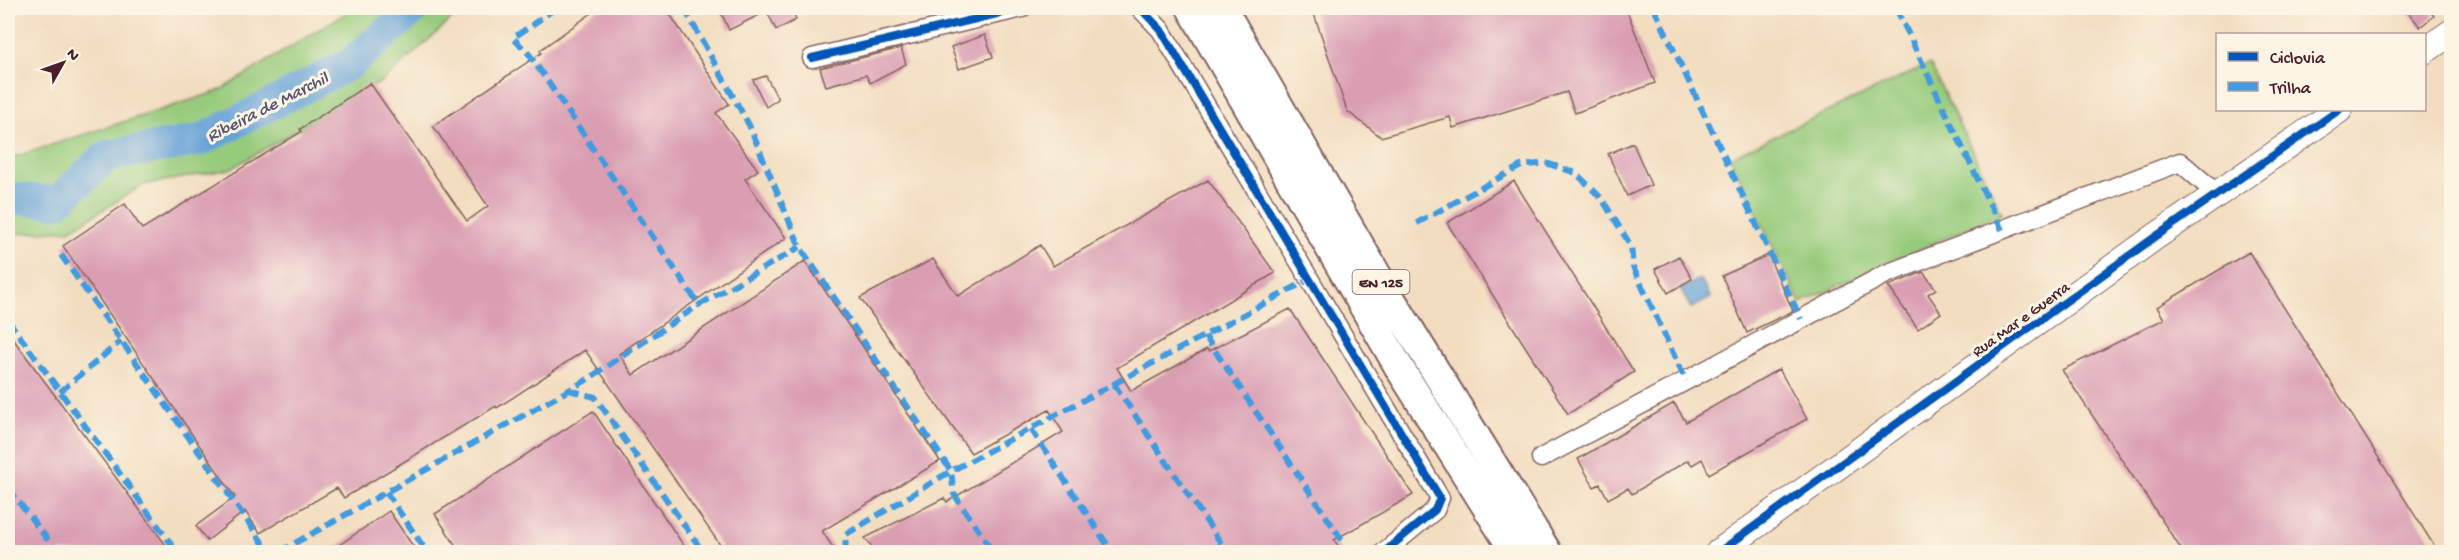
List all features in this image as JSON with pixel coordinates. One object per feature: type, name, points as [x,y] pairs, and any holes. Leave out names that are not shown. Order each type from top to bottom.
[{"type":"main road","name":"EN 125","points":[[1191,8],[1400,369],[1515,552]]},
{"type":"main road","name":"EN 125","points":[[1222,8],[1386,291],[1547,552]]},
{"type":"street","points":[[813,58],[1022,8]]},
{"type":"street","points":[[1140,8],[1161,30],[1440,498],[1435,510],[1384,552]]},
{"type":"street","points":[[2426,50],[2451,32]]},
{"type":"street","name":"Rua Mar e Guerra","points":[[1719,552],[2217,194],[2338,111]]},
{"type":"street","points":[[1541,458],[1886,274],[2180,162],[2217,194]]},
{"type":"green space","points":[[354,8],[464,8],[383,81],[230,169],[143,185],[70,230],[8,234],[8,159],[219,91]]},
{"type":"green space","points":[[1930,64],[2002,213],[1800,303],[1730,157]]},
{"type":"water","points":[[1700,279],[1711,298],[1691,308],[1680,289]]},
{"type":"building","points":[[599,8],[666,8],[729,104],[716,113],[758,170],[745,179],[786,238],[619,354],[633,375],[805,261],[940,461],[822,531],[836,552],[725,552],[585,350],[497,408],[496,406],[344,498],[337,488],[260,533],[245,511],[207,541],[196,526],[235,497],[63,246],[125,204],[142,229],[301,132],[300,129],[370,83],[467,221],[488,206],[433,126],[541,53],[540,50]]},
{"type":"building","points":[[719,8],[790,8],[796,20],[776,30],[767,11],[729,30]]},
{"type":"building","points":[[1312,8],[1626,8],[1655,83],[1575,113],[1567,92],[1453,128],[1450,117],[1381,137],[1347,111]]},
{"type":"building","points":[[2405,8],[2427,8],[2434,16],[2420,27]]},
{"type":"building","points":[[985,35],[993,57],[959,69],[951,47]]},
{"type":"building","points":[[901,48],[906,64],[870,83],[866,75],[826,86],[820,68]]},
{"type":"building","points":[[766,76],[778,99],[766,107],[753,80]]},
{"type":"building","points":[[1633,143],[1651,185],[1627,196],[1608,154]]},
{"type":"building","points":[[1208,180],[1275,273],[1117,368],[1131,391],[1207,349],[1209,351],[1290,309],[1413,495],[1334,540],[1343,552],[876,552],[865,538],[944,498],[947,502],[1063,432],[1049,410],[971,453],[860,298],[933,259],[958,296],[1040,245],[1053,266]]},
{"type":"building","points":[[1514,181],[1634,372],[1568,414],[1447,223]]},
{"type":"building","points":[[2249,252],[2438,552],[2183,552],[2062,370],[2164,319],[2157,307]]},
{"type":"building","points":[[1768,255],[1793,311],[1747,333],[1722,276]]},
{"type":"building","points":[[1679,256],[1692,279],[1668,293],[1655,269]]},
{"type":"building","points":[[1923,272],[1936,289],[1928,294],[1941,313],[1918,329],[1888,286]]},
{"type":"building","points":[[8,332],[171,552],[8,552]]},
{"type":"building","points":[[1779,369],[1807,419],[1709,474],[1702,459],[1692,465],[1688,460],[1632,494],[1628,488],[1608,499],[1600,484],[1594,487],[1578,459],[1674,403],[1686,422]]},
{"type":"building","points":[[593,411],[688,552],[460,552],[435,514]]},
{"type":"building","points":[[389,511],[417,552],[329,552]]},
{"type":"waterway","name":"Ribeira de Marchil","points":[[8,198],[57,202],[107,156],[201,140],[350,64],[415,8]]},
{"type":"marked path","points":[[556,8],[513,38],[529,54],[699,305],[800,247]]},
{"type":"marked path","points":[[684,8],[749,125],[800,247],[951,471],[954,494],[993,552]]},
{"type":"marked path","points":[[1654,8],[1801,319]]},
{"type":"marked path","points":[[1896,8],[2002,230]]},
{"type":"marked path","points":[[1417,223],[1521,166],[1546,163],[1576,173],[1602,199],[1631,246],[1633,267],[1686,381]]},
{"type":"marked path","points":[[61,255],[269,552]]},
{"type":"marked path","points":[[846,552],[845,535],[951,471],[1310,279]]},
{"type":"marked path","points":[[279,552],[585,381],[699,305]]},
{"type":"marked path","points":[[8,320],[177,552]]},
{"type":"marked path","points":[[1205,336],[1342,540]]},
{"type":"marked path","points":[[60,392],[121,341]]},
{"type":"marked path","points":[[1114,384],[1227,552]]},
{"type":"marked path","points":[[569,390],[595,397],[703,552]]},
{"type":"marked path","points":[[1031,429],[1112,552]]},
{"type":"marked path","points":[[8,488],[57,552]]},
{"type":"marked path","points":[[386,492],[427,552]]},
{"type":"cycle path","points":[[812,58],[1022,8]]},
{"type":"cycle path","points":[[1140,8],[1161,30],[1440,498],[1435,510],[1384,552]]},
{"type":"cycle path","points":[[1719,552],[2155,237],[2338,111]]}]
